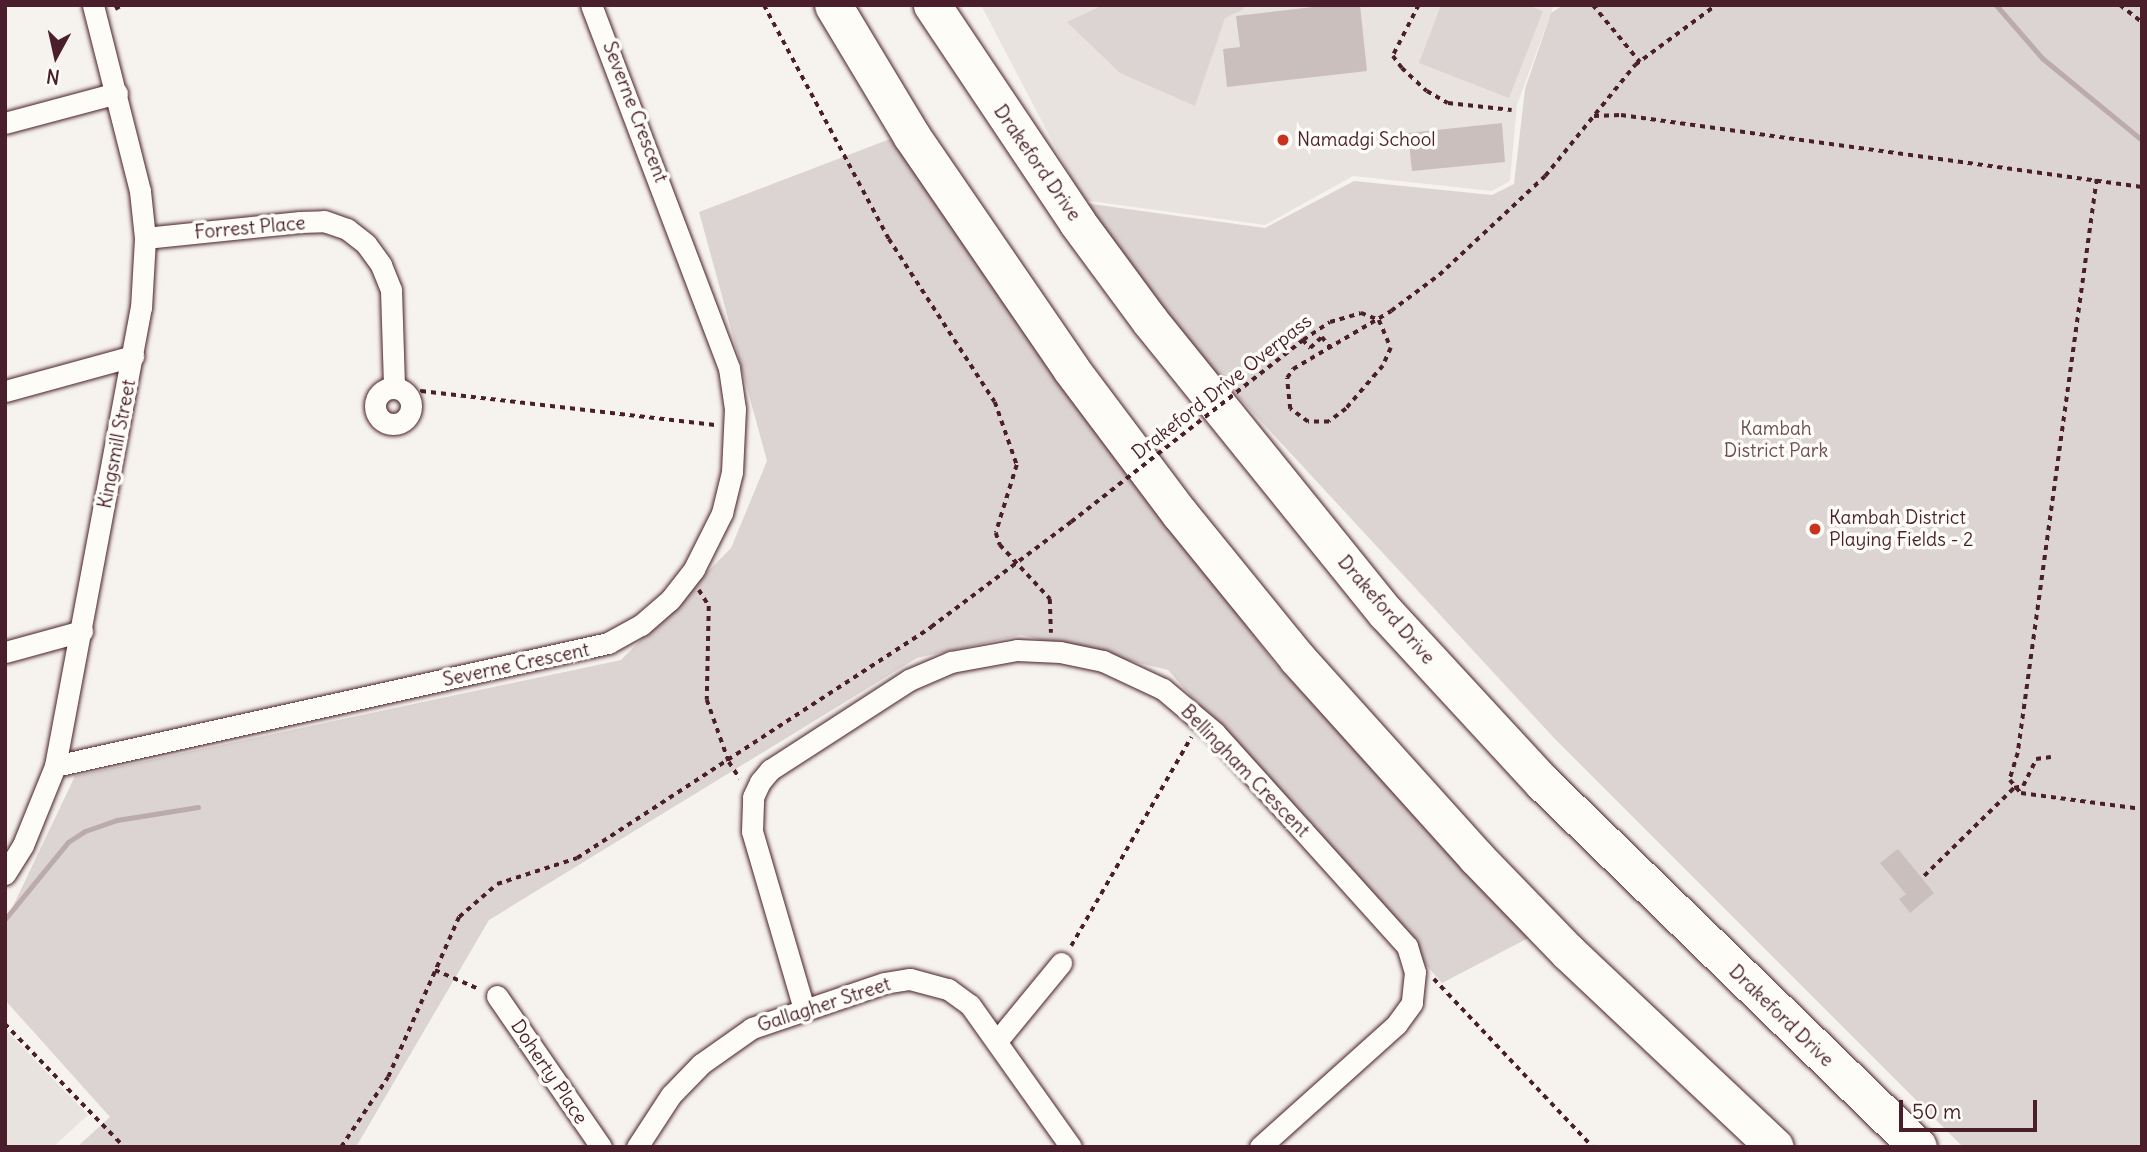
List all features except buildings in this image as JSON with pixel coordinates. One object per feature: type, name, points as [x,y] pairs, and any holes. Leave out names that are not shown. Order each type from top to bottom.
[{"type":"highway","points":[[833,5],[911,135],[1071,369],[1180,514],[1289,648],[1540,923],[1663,1045],[1775,1147]]},
{"type":"highway","name":"Drakeford Drive","points":[[932,5],[1077,222],[1150,321],[1386,613],[1542,782],[1919,1147]]},
{"type":"street","name":"Kingsmill Street","points":[[5,874],[23,845],[55,766],[133,356],[145,238],[140,191],[93,5]]},
{"type":"street","name":"Severne Crescent","points":[[55,766],[608,643],[640,625],[670,600],[705,551],[730,482],[736,430],[724,349],[591,5]]},
{"type":"street","points":[[5,123],[117,93]]},
{"type":"street","name":"Forrest Place","points":[[145,238],[300,222],[324,221],[346,229],[366,244],[382,265],[391,290],[402,392]]},
{"type":"street","points":[[5,391],[133,356]]},
{"type":"street","points":[[5,652],[82,631]]},
{"type":"street","name":"Bellingham Crescent","points":[[804,1009],[752,831],[752,797],[770,770],[909,680],[973,656],[1017,650],[1060,652],[1103,661],[1163,690],[1200,720],[1407,946],[1415,972],[1412,1003],[1397,1024],[1260,1147]]},
{"type":"street","points":[[997,1041],[1061,963]]},
{"type":"street","name":"Gallagher Street","points":[[638,1147],[671,1095],[701,1064],[752,1028],[884,983],[923,981],[948,989],[970,1005],[997,1041],[1065,1146]]},
{"type":"street","name":"Doherty Place","points":[[497,996],[601,1147]]},
{"type":"path","points":[[113,16],[122,5]]},
{"type":"path","points":[[764,5],[889,239],[995,402],[1017,465],[996,533],[1000,545],[1050,599],[1053,612]]},
{"type":"path","points":[[1419,5],[1393,56],[1402,68],[1427,91],[1448,103],[1512,110]]},
{"type":"path","points":[[1593,5],[1640,62]]},
{"type":"path","points":[[1303,340],[1310,348],[1322,337],[1330,348],[1391,311],[1439,275],[1545,176],[1592,116],[1640,62],[1716,5]]},
{"type":"path","points":[[2120,5],[2142,22]]},
{"type":"path","points":[[1592,116],[1621,115],[2142,187]]},
{"type":"path","points":[[2097,179],[2018,753],[2010,780],[2014,788],[2030,795],[2142,809]]},
{"type":"path","name":"Drakeford Drive Overpass","points":[[341,1147],[388,1077],[459,918],[497,884],[577,858],[729,762],[1016,564],[1303,340],[1350,313],[1370,315],[1386,328],[1388,358],[1346,409],[1329,422],[1308,422],[1290,409],[1286,400],[1287,378],[1293,369],[1330,348]]},
{"type":"path","points":[[402,392],[421,391],[736,430]]},
{"type":"path","points":[[693,580],[709,606],[707,700],[729,762],[744,786]]},
{"type":"path","points":[[1061,963],[1200,720]]},
{"type":"path","points":[[1924,876],[2014,788],[2023,786],[2036,759],[2051,757]]},
{"type":"path","points":[[436,970],[497,996]]},
{"type":"path","points":[[1428,973],[1593,1147]]},
{"type":"path","points":[[5,1024],[124,1147]]},
{"type":"shaded area","name":"Namadgi School","points":[[981,5],[1554,5],[1517,105],[1510,181],[1492,191],[1353,176],[1265,225],[1083,200]]},
{"type":"shaded area","points":[[5,1029],[88,1115],[53,1147],[5,1147]]},
{"type":"green space","points":[[1103,5],[1242,5],[1244,9],[1225,18],[1195,106],[1120,73],[1067,22]]},
{"type":"green space","points":[[1441,5],[1528,5],[1543,11],[1509,98],[1419,63]]},
{"type":"green space","name":"Kambah District Park","points":[[1563,5],[2142,5],[2142,1147],[1963,1147],[1555,739],[1159,311],[1084,203],[1265,228],[1354,181],[1492,195],[1514,184],[1525,89],[1551,13]]},
{"type":"green space","points":[[890,139],[1274,663],[1534,935],[1442,983],[1168,670],[1021,635],[917,658],[489,920],[356,1147],[77,1147],[110,1117],[5,1000],[5,923],[75,776],[621,660],[731,548],[767,461],[699,212]]},
{"type":"waterway","points":[[1996,5],[2042,58],[2142,140]]},
{"type":"waterway","points":[[5,919],[68,842],[85,831],[117,820],[198,807]]},
{"type":"place","name":"Namadgi School","points":[[1283,140]]},
{"type":"place","name":"Kambah District Playing Fields - 2","points":[[1815,529]]}]
